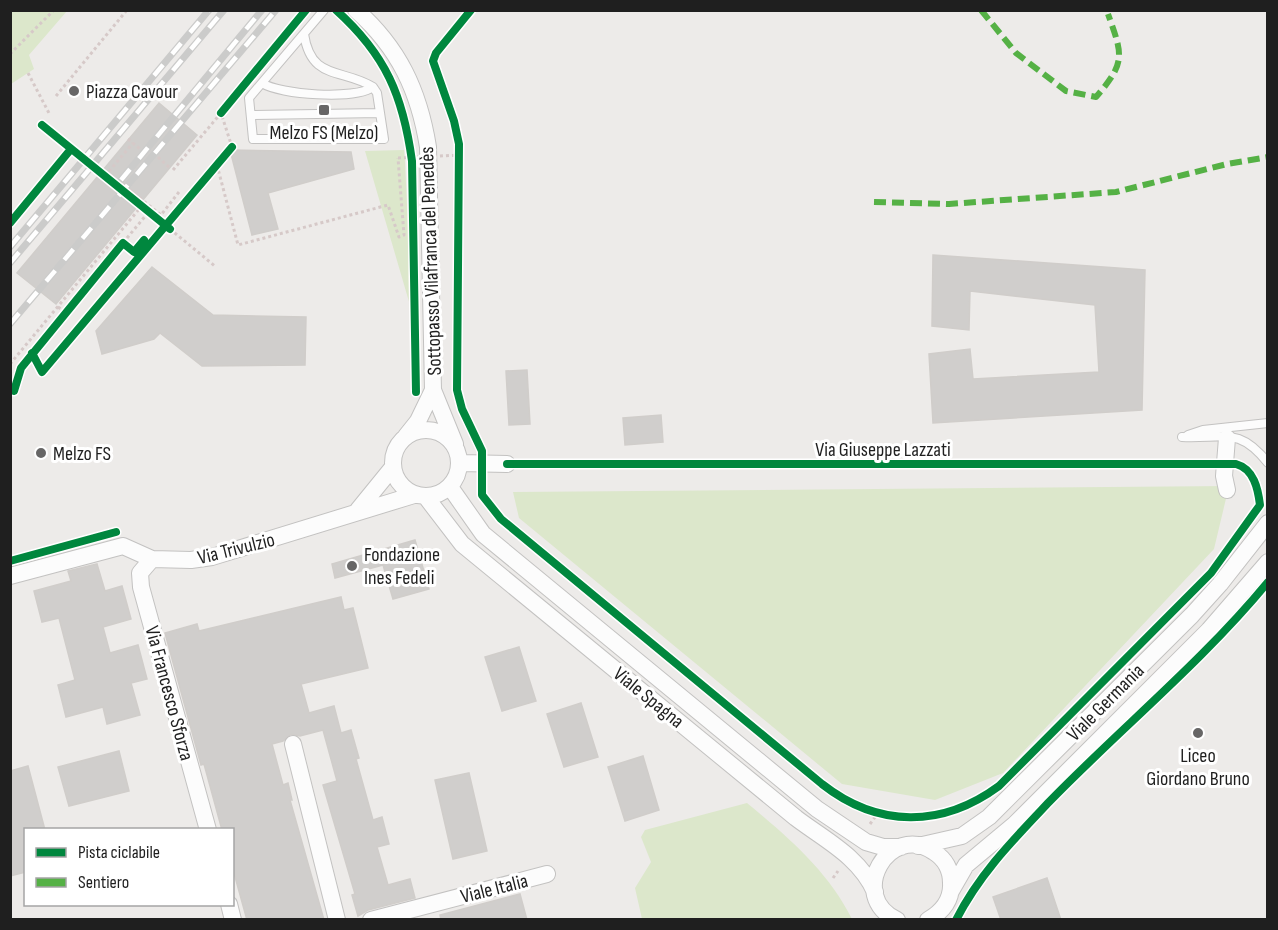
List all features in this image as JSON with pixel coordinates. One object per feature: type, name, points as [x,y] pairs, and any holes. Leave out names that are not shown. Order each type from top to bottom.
[{"type":"street","name":"Sottopasso Vilafranca del Penedès","points":[[356,10],[382,36],[401,61],[418,100],[424,121],[428,147],[433,390],[455,444]]},
{"type":"street","name":"Sottopasso Vilafranca del Penedès","points":[[405,437],[418,421],[433,390]]},
{"type":"street","points":[[358,511],[393,467],[398,445],[405,437],[418,430],[432,430],[445,435],[455,444],[460,463],[459,472],[450,487],[439,494],[420,496],[404,488],[393,467]]},
{"type":"street","points":[[1227,432],[1224,476],[1227,490]]},
{"type":"street","points":[[460,463],[507,464]]},
{"type":"street","name":"Viale Spagna","points":[[450,487],[483,534],[807,802],[866,842],[883,848],[918,846]]},
{"type":"street","name":"Viale Spagna","points":[[420,496],[462,544],[796,818],[852,859],[866,874],[881,906],[897,920]]},
{"type":"street","name":"Via Trivulzio","points":[[10,576],[123,546],[152,559],[191,560],[212,556],[358,511],[420,496]]},
{"type":"street","name":"Viale Germania","points":[[918,846],[947,841],[966,834],[989,817],[1192,615],[1227,576],[1268,523]]},
{"type":"street","name":"Via Francesco Sforza","points":[[152,559],[140,573],[141,587],[207,828]]},
{"type":"street","name":"Viale Germania","points":[[933,918],[946,904],[966,865],[1014,825],[1209,630],[1268,562]]},
{"type":"street","points":[[293,744],[337,920]]},
{"type":"street","points":[[918,846],[933,851],[945,862],[950,874],[951,891]]},
{"type":"street","points":[[881,906],[875,876],[879,865],[888,854],[901,847]]},
{"type":"street","name":"Viale Italia","points":[[371,920],[547,874]]},
{"type":"lane","points":[[304,34],[306,48],[319,67],[373,87],[377,93],[384,139],[253,140],[249,98],[324,10]]},
{"type":"lane","points":[[262,83],[279,91],[334,94],[358,94],[373,87]]},
{"type":"lane","points":[[251,115],[380,113]]},
{"type":"lane","points":[[1227,432],[1268,423]]},
{"type":"lane","points":[[1227,432],[1247,441],[1268,463]]},
{"type":"path","points":[[10,54],[54,10]]},
{"type":"path","points":[[56,96],[127,10]]},
{"type":"path","points":[[28,73],[50,116]]},
{"type":"path","points":[[158,157],[171,169],[228,105]]},
{"type":"path","points":[[210,174],[234,148],[221,113]]},
{"type":"path","points":[[128,139],[140,149]]},
{"type":"path","points":[[105,176],[133,143]]},
{"type":"path","points":[[409,143],[412,161]]},
{"type":"path","points":[[459,144],[459,167]]},
{"type":"path","points":[[217,165],[238,245],[388,205],[399,237],[404,235],[398,158],[460,155]]},
{"type":"path","points":[[96,170],[112,182]]},
{"type":"path","points":[[120,189],[216,267]]},
{"type":"path","points":[[130,190],[160,215],[179,192]]},
{"type":"path","points":[[10,364],[145,202]]},
{"type":"path","points":[[116,252],[126,243],[152,208]]},
{"type":"path","points":[[158,235],[172,217]]},
{"type":"path","points":[[413,229],[413,240]]},
{"type":"path","points":[[59,321],[73,304]]},
{"type":"path","points":[[58,307],[66,313]]},
{"type":"path","points":[[866,810],[881,814],[866,831]]},
{"type":"green space","points":[[10,11],[67,11],[29,55],[34,69],[11,84]]},
{"type":"green space","points":[[404,150],[405,162],[412,312],[365,151]]},
{"type":"green space","points":[[1229,486],[1214,549],[1003,773],[935,800],[842,784],[519,518],[513,492]]},
{"type":"green space","points":[[747,803],[792,842],[819,870],[852,919],[642,919],[635,888],[651,862],[641,837],[645,830]]},
{"type":"building","points":[[159,103],[197,135],[56,304],[17,273]]},
{"type":"building","points":[[230,150],[351,152],[354,169],[268,193],[278,229],[252,235]]},
{"type":"building","points":[[933,255],[1145,270],[1142,410],[933,423],[929,354],[970,349],[973,379],[1099,372],[1095,305],[970,291],[969,330],[932,326]]},
{"type":"building","points":[[152,267],[213,315],[306,317],[305,365],[202,366],[160,333],[154,339],[102,354],[96,331]]},
{"type":"building","points":[[527,370],[530,424],[509,425],[506,371]]},
{"type":"building","points":[[661,415],[663,442],[625,445],[623,418]]},
{"type":"building","points":[[415,540],[429,589],[393,599],[383,565],[335,578],[332,564]]},
{"type":"building","points":[[97,564],[105,591],[122,586],[131,619],[103,627],[110,653],[138,645],[147,679],[131,683],[140,715],[107,724],[103,707],[66,717],[58,685],[75,680],[59,618],[42,622],[34,591],[71,581],[68,571]]},
{"type":"building","points":[[341,597],[344,610],[353,608],[368,668],[301,684],[309,713],[334,706],[341,733],[351,730],[359,758],[356,759],[373,820],[382,817],[389,844],[377,847],[388,885],[410,879],[415,898],[368,910],[358,916],[352,895],[355,894],[323,785],[337,781],[323,730],[300,736],[291,734],[283,741],[272,744],[283,785],[288,783],[292,800],[290,800],[324,920],[247,920],[234,873],[234,828],[221,828],[204,764],[201,765],[165,633],[197,624],[199,631]]},
{"type":"building","points":[[519,647],[536,701],[502,711],[485,657]]},
{"type":"building","points":[[581,703],[598,757],[564,767],[547,714]]},
{"type":"building","points":[[119,751],[129,791],[69,806],[58,767]]},
{"type":"building","points":[[643,756],[659,810],[625,821],[608,767]]},
{"type":"building","points":[[28,766],[44,828],[24,828],[24,872],[10,876],[10,771]]},
{"type":"building","points":[[469,773],[487,851],[453,859],[435,780]]},
{"type":"building","points":[[1047,878],[1061,920],[1001,920],[993,897]]},
{"type":"building","points":[[520,894],[527,920],[441,920],[440,915]]},
{"type":"railway","points":[[10,247],[209,10]]},
{"type":"railway","points":[[10,263],[224,10]]},
{"type":"railway","points":[[121,180],[262,10]]},
{"type":"railway","points":[[10,324],[276,10]]},
{"type":"marked path","points":[[981,10],[1016,53],[1066,91],[1096,97],[1113,75],[1119,58],[1117,40],[1108,14]]},
{"type":"marked path","points":[[874,202],[949,204],[1116,192],[1227,164],[1268,157]]},
{"type":"cycle path","points":[[221,113],[306,10]]},
{"type":"cycle path","points":[[336,10],[368,43],[380,60],[397,97],[408,138],[412,161],[416,392]]},
{"type":"cycle path","name":"Via Giuseppe Lazzati","points":[[471,10],[436,53],[433,61],[454,121],[459,144],[457,390],[462,409],[482,451],[482,495],[501,519],[822,784],[843,798],[865,809],[888,815],[910,817],[955,810],[999,786],[1211,573],[1260,505],[1251,475],[1236,464],[507,464]]},
{"type":"cycle path","points":[[42,125],[170,229]]},
{"type":"cycle path","points":[[32,353],[42,372],[232,147]]},
{"type":"cycle path","points":[[10,223],[71,149]]},
{"type":"cycle path","points":[[14,391],[21,368],[123,243],[134,252],[144,240]]},
{"type":"cycle path","points":[[10,561],[116,532]]},
{"type":"cycle path","points":[[956,920],[965,903],[998,857],[1023,829],[1216,640],[1268,582]]},
{"type":"place","name":"Piazza Cavour","points":[[74,91]]},
{"type":"place","name":"Melzo FS (Melzo)","points":[[324,110]]},
{"type":"place","name":"Melzo FS","points":[[41,453]]},
{"type":"place","name":"Fondazione Ines Fedeli","points":[[352,566]]},
{"type":"place","name":"Liceo Giordano Bruno","points":[[1198,733]]}]
